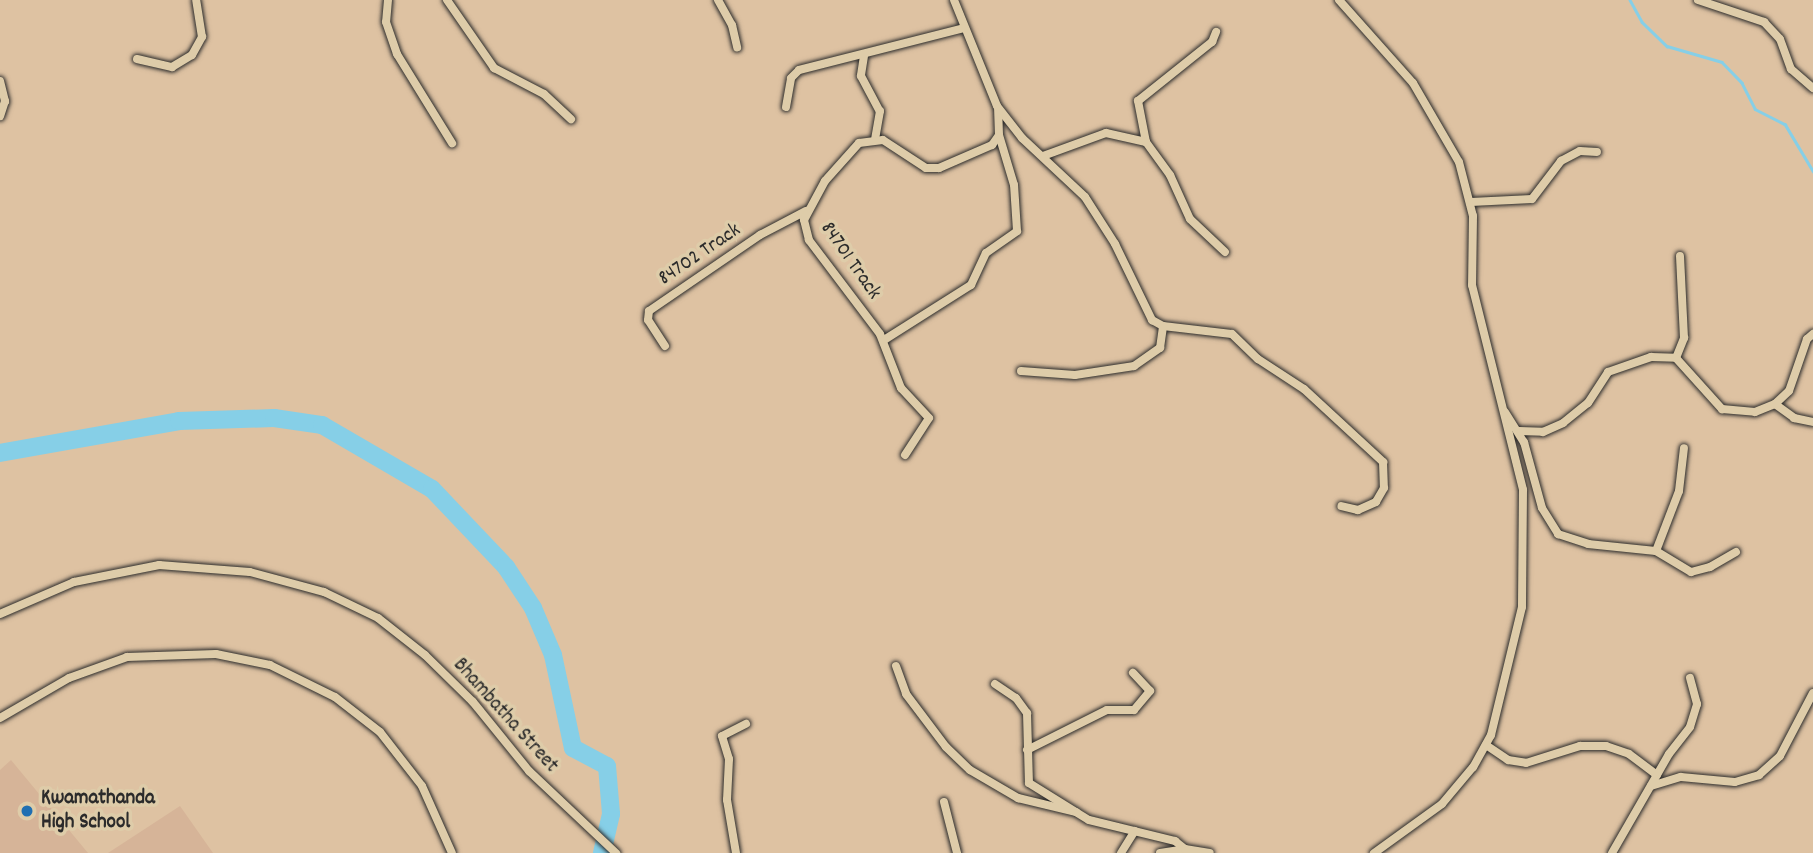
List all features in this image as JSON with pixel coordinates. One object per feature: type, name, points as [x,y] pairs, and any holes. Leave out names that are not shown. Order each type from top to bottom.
[{"type":"street","points":[[137,59],[172,67],[192,55],[202,37],[196,0]]},
{"type":"street","points":[[388,0],[386,22],[397,54],[452,143]]},
{"type":"street","points":[[447,0],[494,68],[544,94],[571,119]]},
{"type":"street","points":[[718,0],[732,25],[737,47]]},
{"type":"street","points":[[954,0],[998,106],[1042,156],[1090,203],[1115,244],[1148,314],[1163,326],[1232,334],[1258,359],[1304,389],[1376,455],[1385,468],[1382,494],[1364,509],[1341,506]]},
{"type":"street","points":[[1339,0],[1426,102],[1459,162],[1471,202],[1472,285],[1522,477],[1524,582],[1519,624],[1486,745],[1442,804],[1390,849],[1374,853]]},
{"type":"street","points":[[1698,0],[1764,22],[1780,39],[1796,75],[1813,88]]},
{"type":"street","points":[[786,107],[794,72],[964,28]]},
{"type":"street","points":[[1216,32],[1212,42],[1138,101],[1146,142],[1170,175],[1190,219],[1225,252]]},
{"type":"street","points":[[864,56],[861,76],[880,111],[875,138],[932,169],[985,150],[999,135]]},
{"type":"street","points":[[0,81],[5,101],[0,116]]},
{"type":"street","points":[[884,340],[971,285],[986,253],[1017,232],[1014,185],[999,135],[998,106]]},
{"type":"street","points":[[1042,156],[1106,133],[1146,142]]},
{"type":"street","name":"84701 Track","points":[[875,138],[849,151],[806,211],[804,228],[809,240],[884,340],[896,381],[929,418],[905,455]]},
{"type":"street","points":[[1471,202],[1532,199],[1552,169],[1567,156],[1597,152]]},
{"type":"street","name":"84702 Track","points":[[665,346],[647,316],[649,311],[760,235],[806,211]]},
{"type":"street","points":[[1676,358],[1684,338],[1680,256]]},
{"type":"street","points":[[1021,371],[1075,375],[1134,366],[1160,348],[1163,326]]},
{"type":"street","points":[[1519,431],[1543,432],[1573,417],[1615,367],[1651,357],[1676,358],[1716,406],[1744,414],[1776,404],[1794,383],[1807,339],[1813,334]]},
{"type":"street","points":[[1776,404],[1794,418],[1813,422]]},
{"type":"street","points":[[1503,411],[1519,431],[1542,508],[1558,534],[1588,544],[1656,551],[1691,572],[1710,568],[1736,552]]},
{"type":"street","points":[[1656,551],[1679,491],[1684,448]]},
{"type":"street","name":"Bhambatha Street","points":[[0,614],[75,582],[159,565],[250,572],[324,592],[378,618],[425,655],[473,702],[529,771],[616,853]]},
{"type":"street","points":[[0,718],[69,678],[127,657],[216,654],[270,665],[326,691],[380,732],[422,786],[452,853]]},
{"type":"street","points":[[896,666],[906,694],[946,747],[970,770],[1018,798],[1076,812]]},
{"type":"street","points":[[1027,750],[1101,712],[1134,710],[1150,691],[1133,673]]},
{"type":"street","points":[[1612,853],[1694,715],[1697,697],[1690,678]]},
{"type":"street","points":[[995,684],[1016,698],[1027,713],[1028,783],[1102,825],[1175,841],[1185,849]]},
{"type":"street","points":[[1651,786],[1681,777],[1735,782],[1759,775],[1780,756],[1813,693]]},
{"type":"street","points":[[736,853],[727,800],[729,759],[722,736],[746,724]]},
{"type":"street","points":[[1486,745],[1508,760],[1526,763],[1580,746],[1606,746],[1629,754],[1657,775]]},
{"type":"street","points":[[944,802],[957,853]]},
{"type":"street","points":[[1121,853],[1135,831]]},
{"type":"street","points":[[1160,853],[1185,849],[1210,853]]},
{"type":"shaded area","name":"Kwamathanda High School","points":[[11,760],[88,853],[0,853],[0,770]]},
{"type":"shaded area","name":"Kwamathanda High School","points":[[180,806],[213,853],[108,853]]},
{"type":"waterway","points":[[1630,0],[1642,22],[1667,46],[1722,62],[1742,83],[1755,109],[1785,124],[1813,171]]},
{"type":"waterway","points":[[0,453],[179,421],[274,418],[322,425],[432,489],[506,567],[533,608],[553,655],[573,748],[607,766],[611,814],[602,853]]},
{"type":"place","name":"Kwamathanda High School","points":[[27,811]]}]
